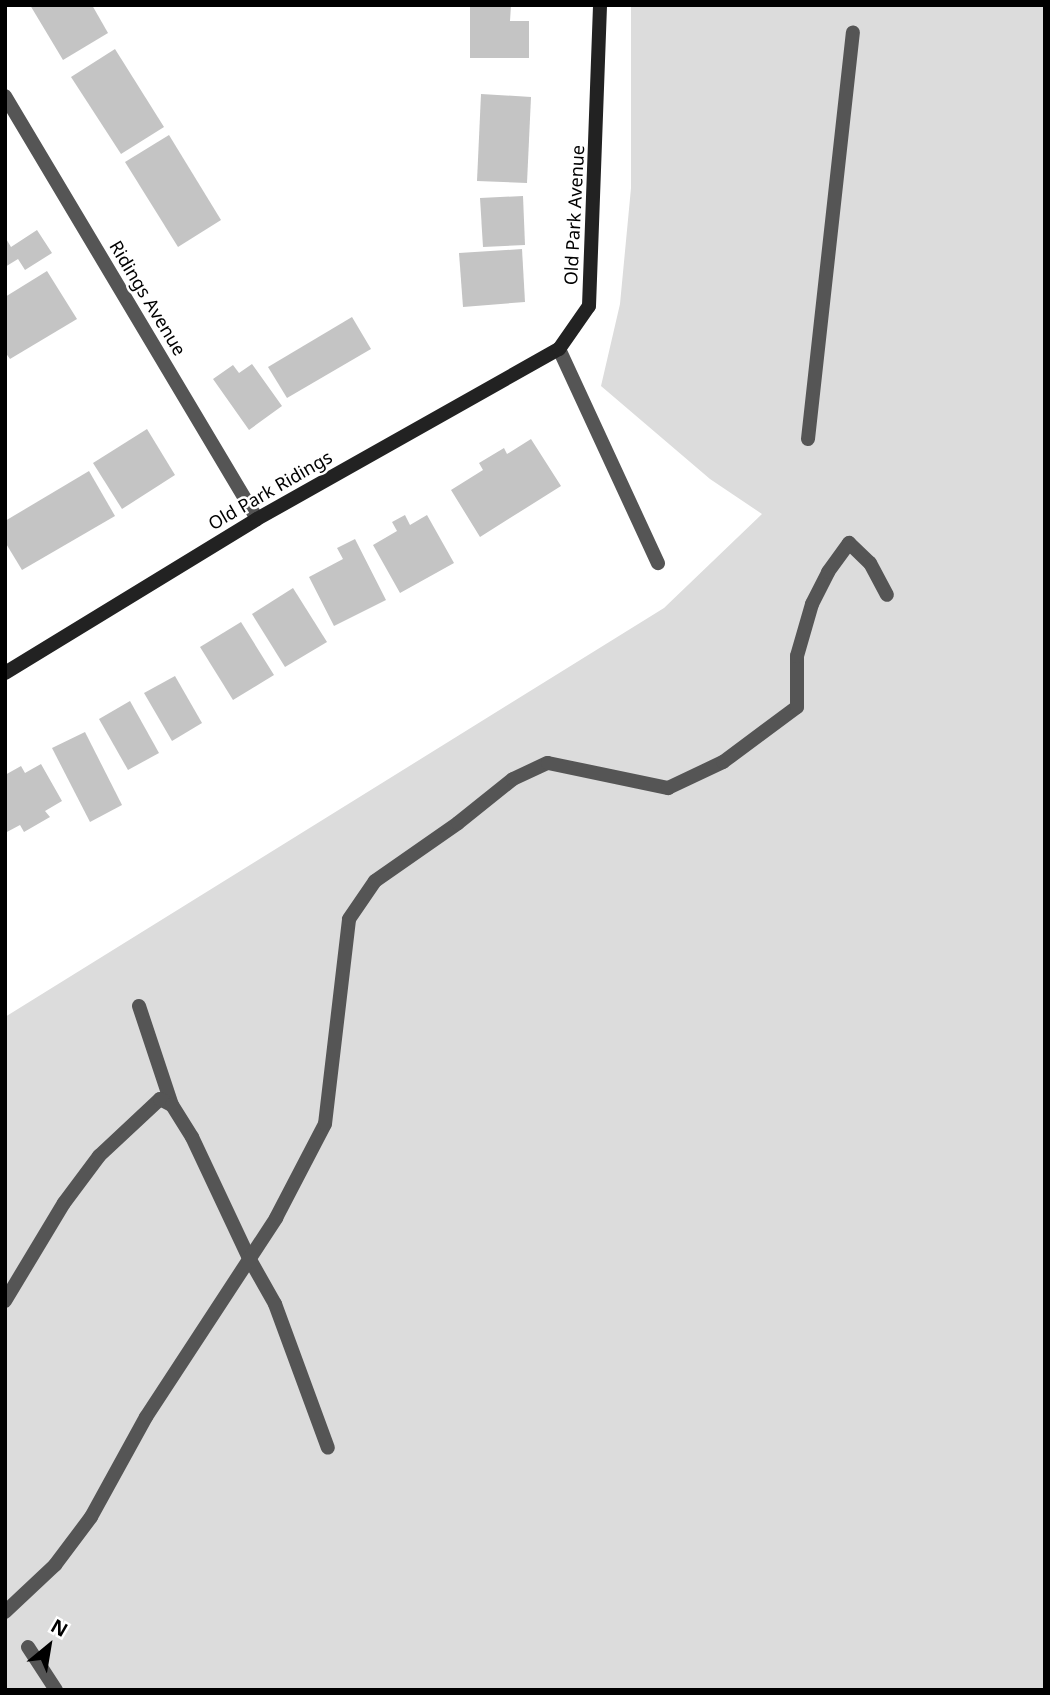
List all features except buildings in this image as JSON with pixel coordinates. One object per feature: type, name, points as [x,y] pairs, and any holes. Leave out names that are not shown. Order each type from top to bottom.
[{"type":"street","name":"Old Park Avenue","points":[[559,349],[589,306],[600,5]]},
{"type":"street","points":[[808,439],[853,32]]},
{"type":"street","name":"Ridings Avenue","points":[[5,96],[257,519]]},
{"type":"street","name":"Old Park Ridings","points":[[5,673],[257,519],[559,349]]},
{"type":"street","points":[[559,349],[658,563]]},
{"type":"street","points":[[5,1612],[55,1565],[91,1517],[145,1417],[276,1218],[325,1124],[349,919],[375,881],[458,823],[513,779],[548,763],[668,788],[723,762],[797,706],[797,656],[811,604],[828,572],[849,543],[870,563],[887,595]]},
{"type":"street","points":[[139,1006],[172,1105],[208,1169],[249,1258],[275,1304],[328,1448]]},
{"type":"street","points":[[5,1301],[64,1203],[99,1156],[160,1099],[172,1105]]},
{"type":"street","points":[[28,1647],[56,1690]]},
{"type":"shaded area","points":[[631,5],[1045,5],[1045,1690],[5,1690],[5,1017],[664,608],[762,514],[710,479],[601,386],[620,304],[631,188]]}]
